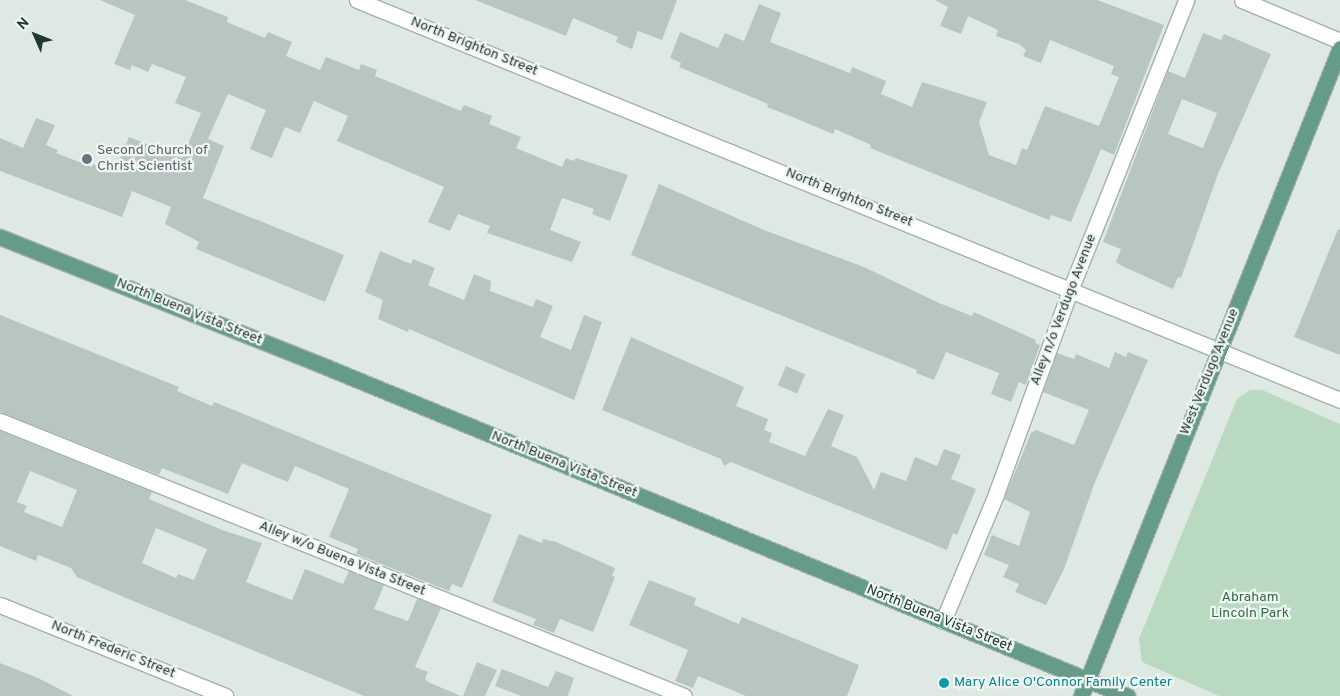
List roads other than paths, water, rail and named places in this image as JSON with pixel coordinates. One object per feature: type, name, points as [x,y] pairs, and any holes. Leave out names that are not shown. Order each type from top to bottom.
[{"type":"main road","name":"West Verdugo Avenue","points":[[1081,696],[1340,48]]},
{"type":"main road","name":"North Buena Vista Street","points":[[0,238],[328,368],[1127,696]]},
{"type":"street","name":"North Brighton Street","points":[[357,0],[1071,288],[1340,400]]},
{"type":"street","name":"Alley n/o Verdugo Avenue","points":[[943,621],[996,494],[1071,288],[1186,0]]},
{"type":"street","points":[[1242,0],[1340,40]]},
{"type":"street","name":"Alley w/o Buena Vista Street","points":[[0,421],[684,696]]},
{"type":"street","name":"North Frederic Street","points":[[0,605],[226,696]]},
{"type":"place","name":"Second Church of Christ Scientist","points":[[87,159]]},
{"type":"place","name":"Mary Alice O'Connor Family Center","points":[[944,683]]},
{"type":"park label","name":"Abraham Lincoln Park","points":[[1250,606]]}]
